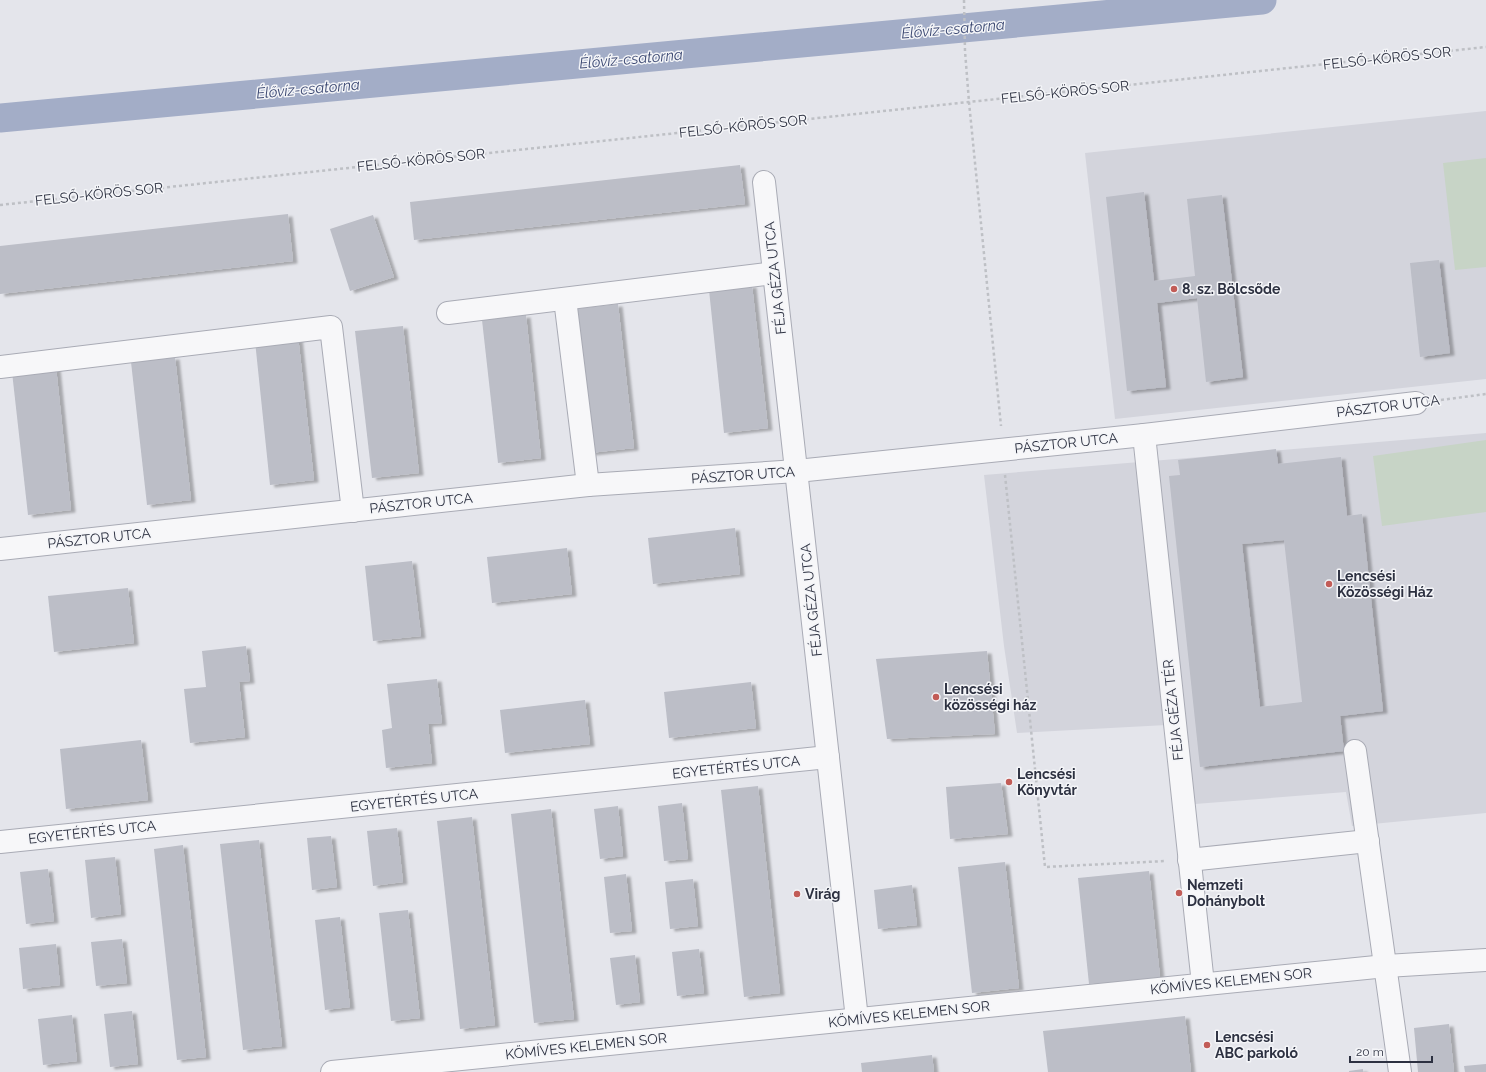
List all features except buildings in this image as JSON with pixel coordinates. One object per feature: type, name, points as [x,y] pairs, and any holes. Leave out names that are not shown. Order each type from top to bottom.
[{"type":"street","name":"FÉJA GÉZA UTCA","points":[[764,182],[857,1019]]},
{"type":"street","points":[[448,313],[774,273]]},
{"type":"street","points":[[565,299],[588,485]]},
{"type":"street","points":[[0,367],[331,327],[353,511]]},
{"type":"street","name":"PÁSZTOR UTCA","points":[[0,549],[588,485],[797,471],[1144,435],[1416,403]]},
{"type":"street","name":"FÉJA GÉZA TÉR","points":[[1144,435],[1203,984]]},
{"type":"street","points":[[1355,751],[1400,1072]]},
{"type":"street","name":"EGYETÉRTÉS UTCA","points":[[0,842],[828,757]]},
{"type":"street","points":[[1189,860],[1368,841]]},
{"type":"street","name":"KŐMÍVES KELEMEN SOR","points":[[332,1072],[406,1068],[857,1019],[1386,966],[1486,960]]},
{"type":"path","points":[[964,0],[965,51],[969,102],[1045,867],[1189,860]]},
{"type":"path","name":"FELSŐ-KÖRÖS SOR","points":[[0,205],[1486,47]]},
{"type":"path","name":"PÁSZTOR UTCA","points":[[1416,403],[1486,394]]},
{"type":"shaded area","points":[[1486,111],[1486,379],[1115,419],[1085,153]]},
{"type":"shaded area","points":[[1486,433],[1486,813],[1352,826],[1346,792],[1195,804],[1185,724],[1017,733],[1004,646],[984,475]]},
{"type":"green space","points":[[1486,158],[1486,267],[1455,270],[1443,163]]},
{"type":"green space","points":[[1486,440],[1486,512],[1382,526],[1373,456]]},
{"type":"waterway","name":"Élővíz-csatorna","points":[[0,118],[1262,0]]},
{"type":"place","name":"8. sz. Bölcsőde","points":[[1174,289]]},
{"type":"place","name":"Lencsési Közösségi Ház","points":[[1329,584]]},
{"type":"place","name":"Lencsési közösségi ház","points":[[936,697]]},
{"type":"place","name":"Lencsési Könyvtár","points":[[1009,782]]},
{"type":"place","name":"Nemzeti Dohánybolt","points":[[1179,893]]},
{"type":"place","name":"Virág","points":[[797,894]]},
{"type":"place","name":"Lencsési ABC parkoló","points":[[1207,1045]]}]
